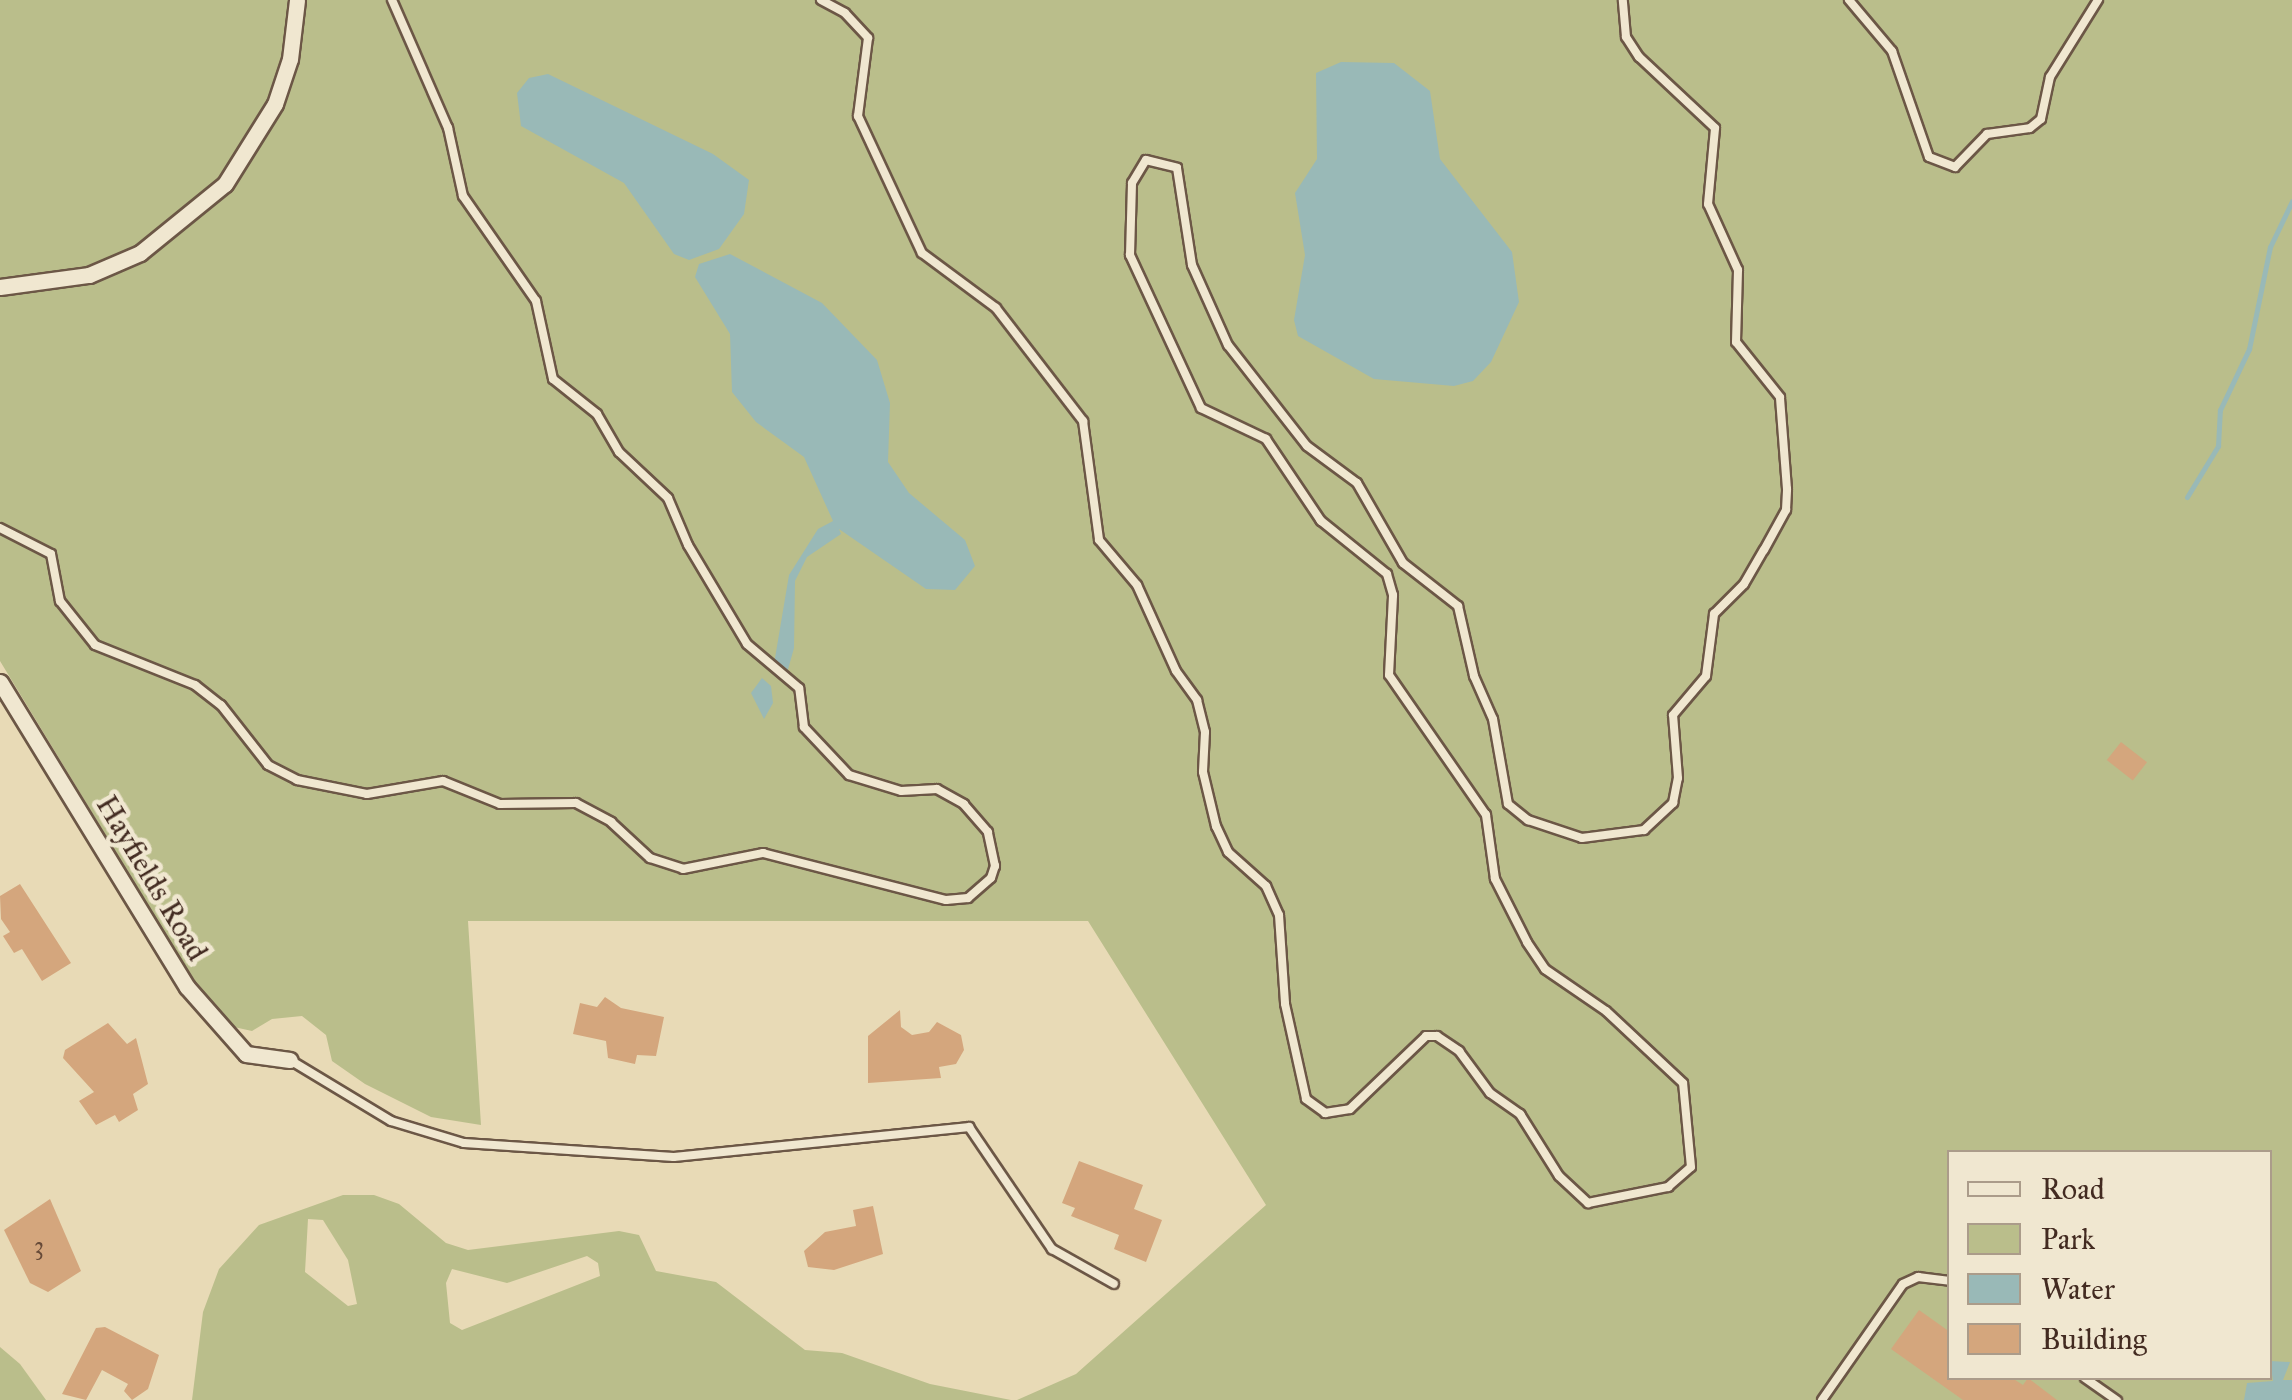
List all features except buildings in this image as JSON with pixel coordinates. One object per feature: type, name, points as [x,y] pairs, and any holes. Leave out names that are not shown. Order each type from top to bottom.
[{"type":"street","points":[[0,286],[90,275],[140,253],[225,184],[275,104],[290,59],[297,0]]},
{"type":"street","name":"Hayfields Road","points":[[0,682],[186,987],[246,1054],[290,1060]]},
{"type":"lane","points":[[0,528],[51,554],[59,568],[60,601],[94,646],[195,684],[221,705],[268,765],[296,780],[366,794],[444,780],[500,804],[576,803],[612,822],[650,858],[683,869],[763,853],[946,900],[968,898],[991,878],[988,832],[964,804],[937,789],[902,791],[849,775],[804,726],[799,688],[747,644],[688,545],[668,498],[619,452],[597,414],[554,379],[536,301],[467,205],[448,128],[422,80],[392,0]]},
{"type":"lane","points":[[821,0],[845,13],[868,38],[858,116],[922,254],[996,308],[1022,350],[1057,380],[1079,412],[1099,540],[1137,585],[1176,671],[1197,700],[1205,732],[1202,772],[1216,826],[1228,852],[1266,886],[1280,914],[1285,1004],[1306,1099],[1325,1113],[1350,1110],[1426,1036],[1438,1036],[1459,1051],[1490,1093],[1520,1114],[1559,1176],[1588,1203],[1668,1187],[1691,1168],[1683,1084],[1606,1011],[1545,970],[1527,942],[1494,879],[1486,815],[1388,675],[1394,607],[1387,574],[1321,522],[1266,439],[1201,408],[1130,255],[1136,213],[1132,183],[1146,160],[1176,168],[1192,265],[1228,345],[1270,391],[1307,446],[1357,482],[1413,574],[1458,606],[1474,676],[1493,719],[1508,804],[1553,832],[1582,838],[1644,830],[1673,803],[1678,778],[1672,715],[1706,676],[1714,614],[1744,584],[1764,550],[1786,510],[1787,489],[1780,397],[1736,342],[1738,270],[1708,204],[1715,128],[1639,57],[1626,37],[1622,0]]},
{"type":"lane","points":[[1849,0],[1892,50],[1930,157],[1955,167],[1987,134],[2030,128],[2041,120],[2058,58],[2098,0]]},
{"type":"lane","points":[[290,1060],[391,1121],[464,1143],[674,1157],[969,1127],[1052,1249],[1114,1284]]},
{"type":"lane","points":[[1822,1400],[1903,1284],[1918,1276],[1947,1281]]},
{"type":"lane","points":[[2088,1380],[2117,1400]]},
{"type":"green space","points":[[0,0],[2292,0],[2292,1400],[1017,1400],[1076,1374],[1266,1205],[1088,921],[468,921],[481,1125],[431,1117],[365,1084],[332,1061],[326,1035],[302,1016],[272,1019],[252,1031],[234,1027],[195,982],[0,661]]},
{"type":"green space","points":[[343,1195],[374,1195],[399,1204],[446,1243],[468,1250],[619,1231],[639,1235],[656,1271],[716,1282],[805,1350],[842,1353],[930,1384],[1011,1400],[192,1400],[203,1312],[219,1269],[259,1225]],"holes":[[[308,1219],[323,1220],[348,1260],[357,1304],[348,1306],[305,1272]],[[587,1256],[598,1263],[600,1276],[462,1330],[450,1323],[446,1283],[452,1269],[507,1283]]]},
{"type":"green space","points":[[0,1347],[20,1364],[46,1400],[0,1400]]},
{"type":"water","points":[[1341,62],[1394,63],[1430,91],[1440,159],[1512,252],[1519,302],[1491,362],[1473,381],[1454,386],[1374,379],[1298,336],[1294,320],[1305,255],[1295,193],[1317,159],[1316,73]]},
{"type":"water","points":[[548,74],[713,154],[749,180],[744,214],[719,249],[689,260],[674,254],[624,183],[521,126],[517,93],[529,78]]},
{"type":"water","points":[[730,254],[822,303],[877,360],[890,403],[888,462],[909,493],[965,540],[975,566],[955,590],[926,589],[839,529],[841,534],[807,557],[795,581],[794,648],[787,673],[774,664],[789,575],[818,529],[833,521],[804,457],[756,422],[732,392],[730,334],[695,277],[699,264]]},
{"type":"water","points":[[762,678],[771,686],[773,703],[764,719],[751,693]]},
{"type":"water","points":[[2272,1361],[2290,1362],[2283,1380],[2292,1380],[2292,1400],[2244,1400],[2247,1383],[2273,1381]]},
{"type":"waterway","points":[[2187,497],[2218,446],[2220,410],[2249,349],[2270,247],[2292,201]]}]
